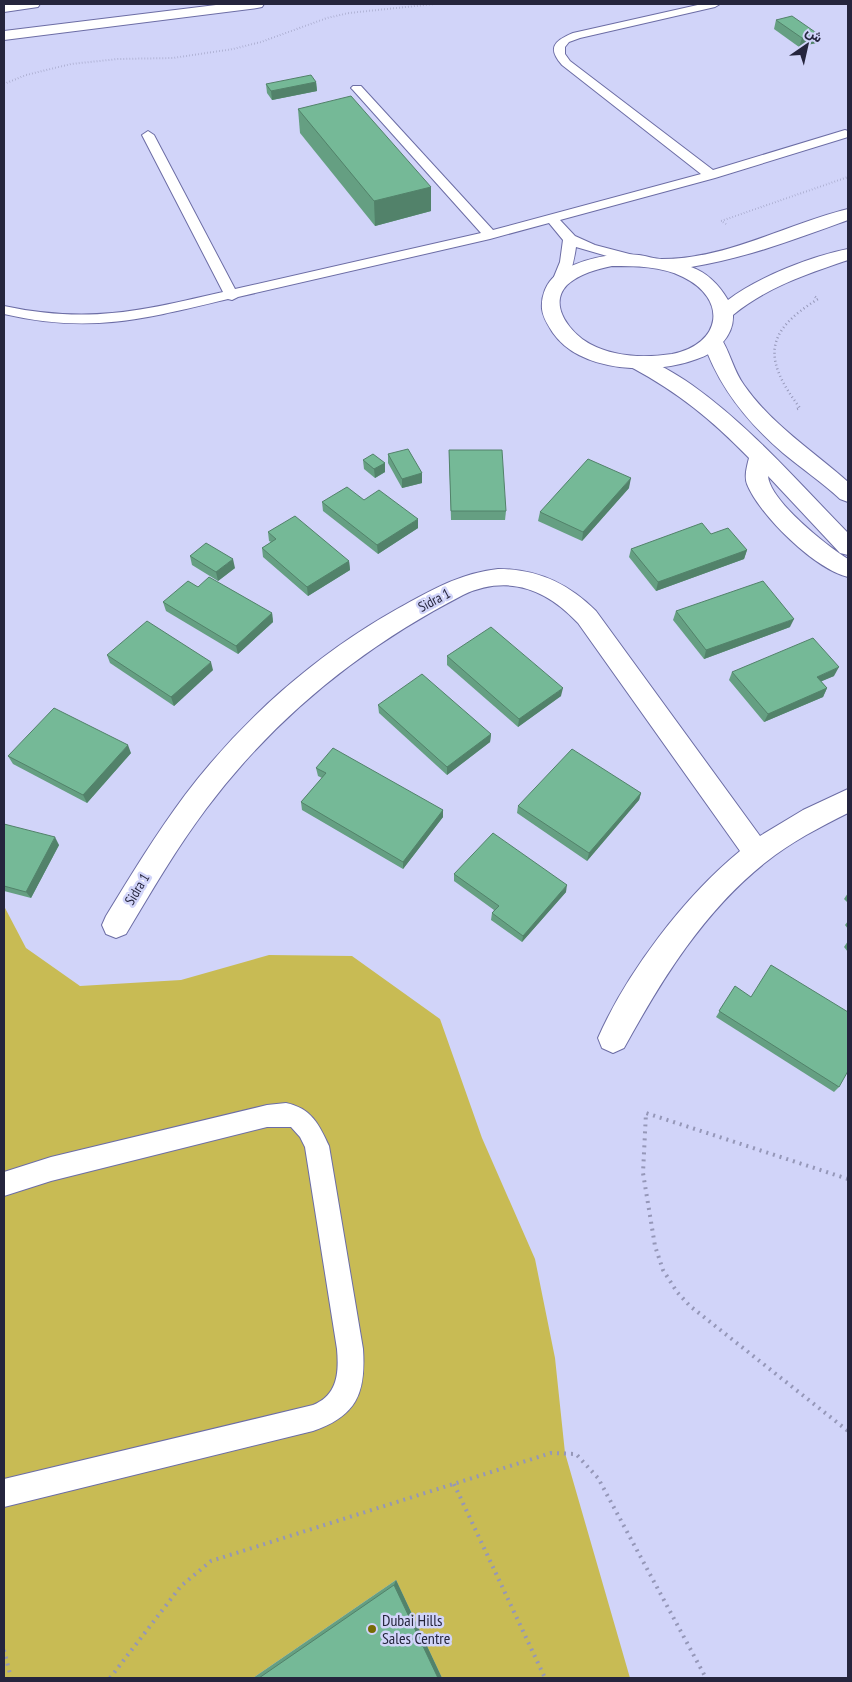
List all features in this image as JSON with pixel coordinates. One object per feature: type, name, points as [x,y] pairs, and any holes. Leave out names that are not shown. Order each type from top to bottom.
[{"type":"street","points":[[4,8],[33,4]]},
{"type":"street","points":[[4,36],[257,4]]},
{"type":"street","points":[[660,263],[684,271],[704,282],[718,297],[724,313],[722,327],[713,341],[694,354],[668,361],[638,363],[609,358],[582,348],[563,334],[552,317],[550,300],[558,284],[571,273],[590,265],[612,260],[660,263],[688,262],[722,256],[848,214]]},
{"type":"street","points":[[724,313],[737,301],[774,280],[848,254]]},
{"type":"street","points":[[713,341],[725,371],[762,421],[793,450],[836,482],[848,494]]},
{"type":"street","points":[[638,363],[671,381],[702,404],[760,458],[848,547]]},
{"type":"street","points":[[760,458],[756,476],[764,494],[813,547],[827,558],[848,569]]},
{"type":"street","name":"Sidra 1","points":[[116,925],[166,842],[208,785],[261,727],[303,688],[353,649],[414,610],[460,586],[483,579],[507,577],[532,580],[554,589],[573,601],[757,853]]},
{"type":"street","points":[[613,1038],[664,951],[725,880],[757,853],[796,828],[848,800]]},
{"type":"lane","points":[[711,175],[566,63],[559,55],[559,47],[565,40],[577,35],[715,4]]},
{"type":"lane","points":[[357,88],[490,235]]},
{"type":"lane","points":[[4,310],[37,318],[72,322],[110,320],[232,296],[552,219],[711,175],[845,134]]},
{"type":"lane","points":[[148,135],[232,296]]},
{"type":"lane","points":[[552,219],[570,239],[590,248],[636,260]]},
{"type":"lane","points":[[558,284],[565,270],[569,255],[570,239]]},
{"type":"lane","points":[[4,1184],[51,1169],[267,1116],[284,1113],[300,1119],[311,1130],[317,1146],[352,1371],[345,1392],[332,1409],[313,1418],[4,1492]]},
{"type":"path","points":[[4,84],[33,73],[71,64],[118,59],[173,58],[223,51],[261,42],[327,18],[349,13],[434,4]]},
{"type":"path","points":[[848,1180],[646,1112],[643,1173],[656,1246],[663,1270],[672,1285],[690,1306],[848,1431]]},
{"type":"path","points":[[110,1678],[181,1586],[211,1561],[233,1552],[551,1453],[576,1454],[598,1478],[706,1678]]},
{"type":"path","points":[[454,1484],[545,1678]]},
{"type":"path","points":[[4,1650],[11,1678]]},
{"type":"shaded area","points":[[4,906],[26,948],[80,986],[181,980],[269,955],[352,956],[440,1019],[482,1138],[535,1259],[555,1358],[565,1453],[630,1678],[442,1678],[396,1580],[253,1678],[4,1678]]},
{"type":"building","points":[[792,16],[818,34],[802,38],[776,20]]},
{"type":"building","points":[[311,75],[316,82],[271,91],[266,84]]},
{"type":"building","points":[[351,96],[431,187],[374,201],[298,109]]},
{"type":"building","points":[[408,449],[422,473],[402,479],[388,454]]},
{"type":"building","points":[[449,450],[502,450],[506,511],[451,511]]},
{"type":"building","points":[[373,454],[385,463],[374,469],[363,460]]},
{"type":"building","points":[[588,459],[631,478],[583,532],[540,512]]},
{"type":"building","points":[[347,487],[364,500],[379,490],[418,519],[377,545],[322,502]]},
{"type":"building","points":[[295,516],[349,561],[307,587],[262,548],[276,539],[268,532]]},
{"type":"building","points":[[702,523],[711,534],[728,528],[747,550],[658,582],[631,549]]},
{"type":"building","points":[[206,543],[233,559],[216,572],[190,556]]},
{"type":"building","points":[[209,577],[272,613],[236,646],[163,602],[188,581],[198,587]]},
{"type":"building","points":[[763,581],[794,619],[706,650],[676,611]]},
{"type":"building","points":[[147,621],[211,662],[171,697],[107,655]]},
{"type":"building","points":[[491,627],[563,688],[519,719],[447,656]]},
{"type":"building","points":[[813,638],[839,667],[817,677],[827,688],[768,714],[732,672]]},
{"type":"building","points":[[422,674],[491,734],[447,767],[378,705]]},
{"type":"building","points":[[54,708],[128,745],[83,795],[8,756]]},
{"type":"building","points":[[333,748],[443,810],[403,862],[301,802],[326,773],[316,768]]},
{"type":"building","points":[[572,749],[641,793],[589,853],[518,806]]},
{"type":"building","points":[[4,824],[55,837],[26,892],[4,886]]},
{"type":"building","points":[[493,833],[567,885],[523,936],[492,913],[499,906],[454,874]]},
{"type":"building","points":[[771,965],[848,1012],[848,1071],[839,1087],[719,1011],[735,986],[751,997]]},
{"type":"building","name":"Dubai Hills Sales Centre","points":[[394,1585],[438,1678],[259,1678]]},
{"type":"place","name":"Dubai Hills Sales Centre","points":[[372,1629]]}]
